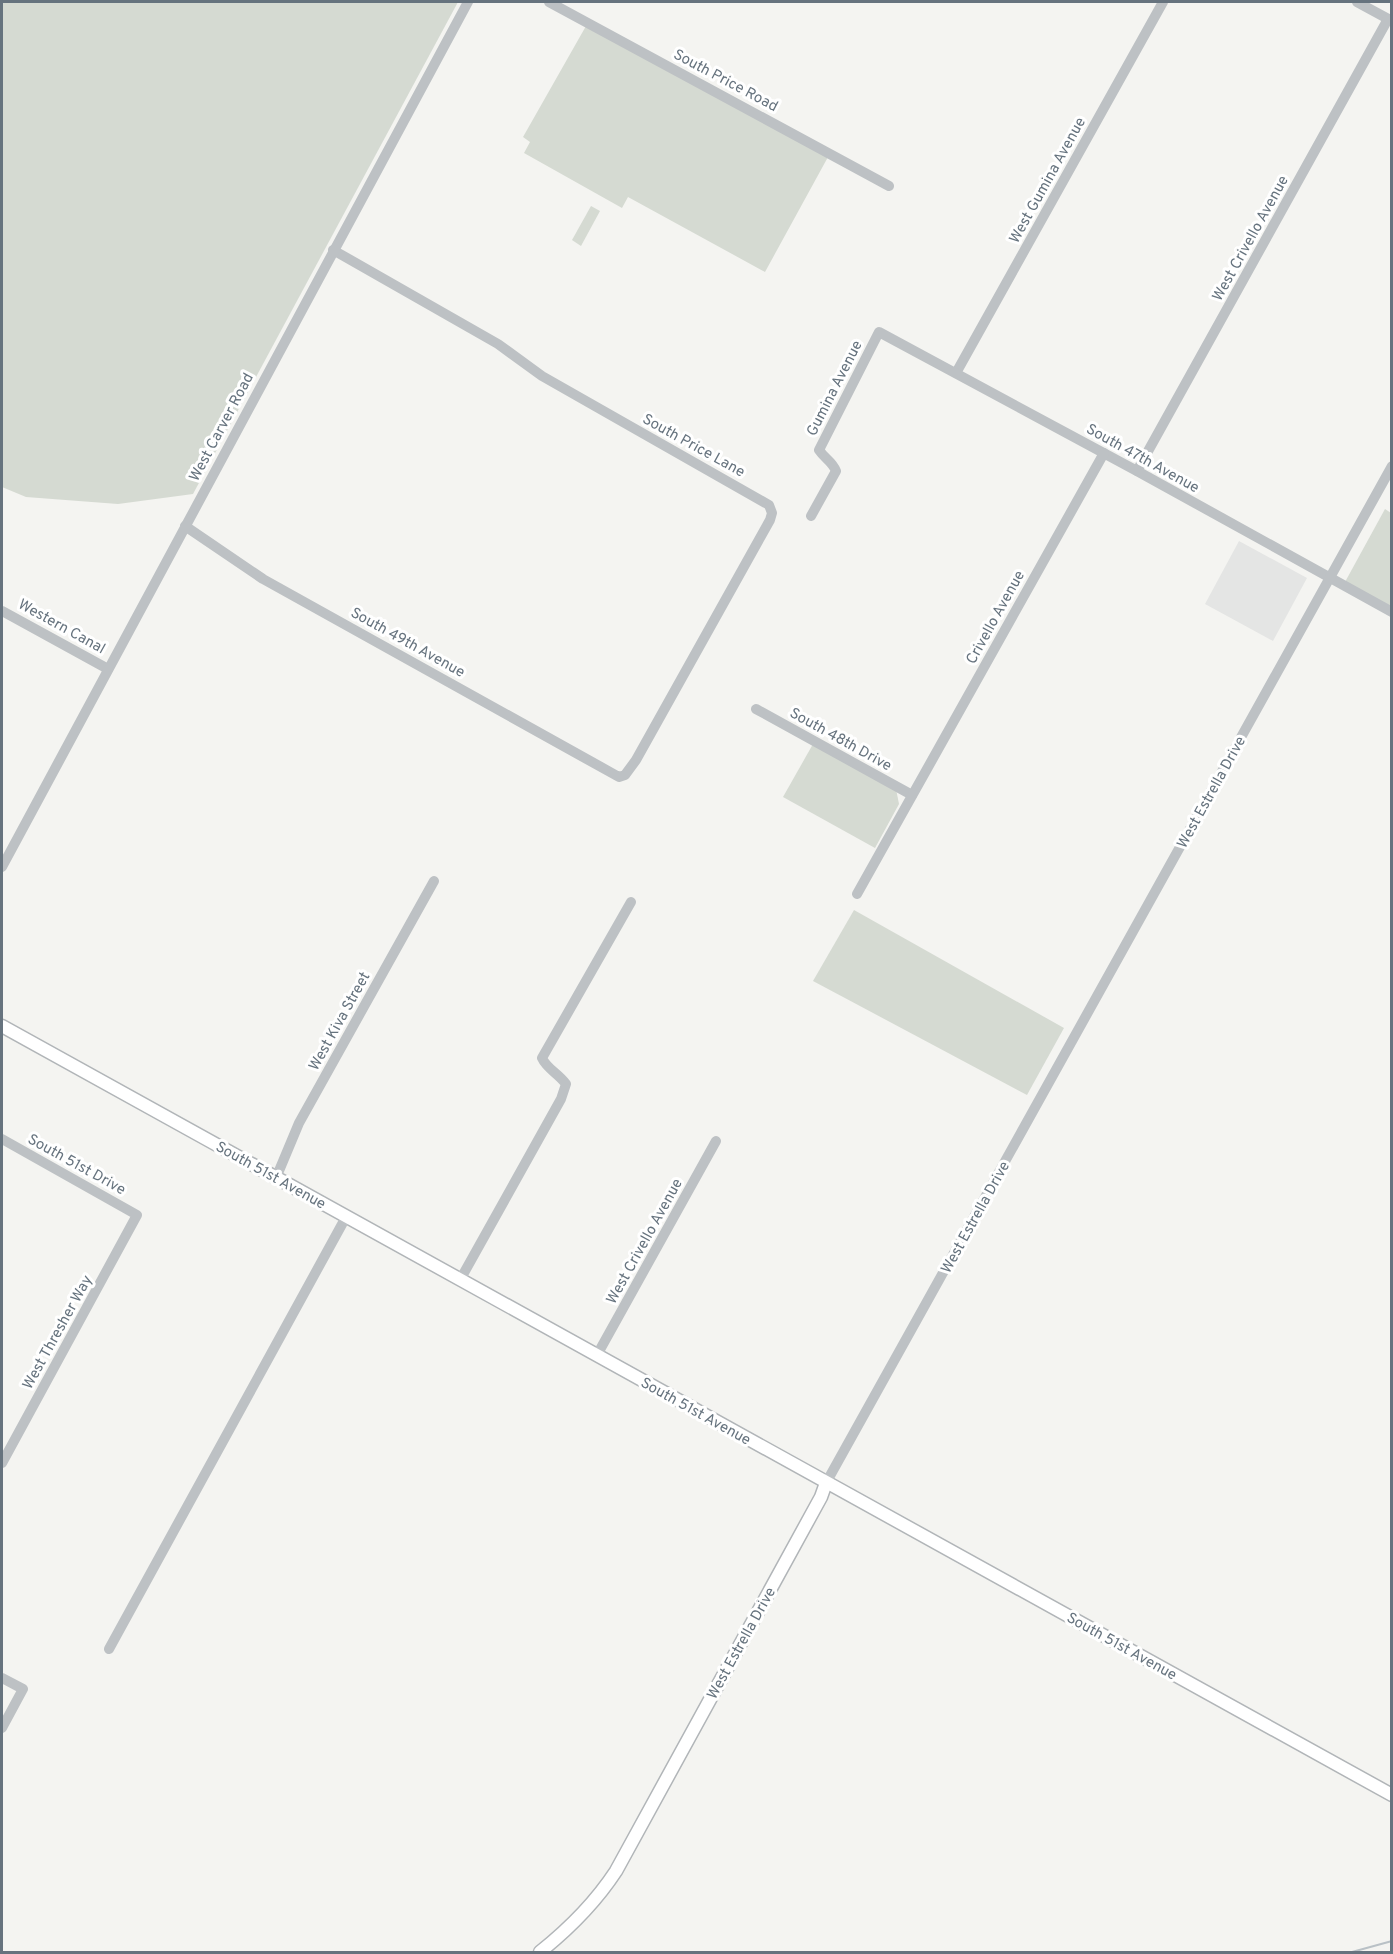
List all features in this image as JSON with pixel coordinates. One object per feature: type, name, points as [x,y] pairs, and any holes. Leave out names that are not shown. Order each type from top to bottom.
[{"type":"main road","name":"South 51st Avenue","points":[[2,1026],[1392,1795]]},
{"type":"main road","name":"West Estrella Drive","points":[[540,1953],[568,1930],[587,1910],[616,1871],[810,1517],[826,1483]]},
{"type":"street","name":"West Carver Road","points":[[2,867],[185,526],[339,254],[468,2]]},
{"type":"street","name":"South Price Road","points":[[549,2],[889,186]]},
{"type":"street","name":"West Gumina Avenue","points":[[956,373],[1163,2]]},
{"type":"street","points":[[1357,2],[1390,20]]},
{"type":"street","name":"West Crivello Avenue","points":[[1137,471],[1390,20]]},
{"type":"street","name":"South Price Lane","points":[[339,254],[498,344],[542,376],[769,505],[772,513],[765,530],[636,760],[626,775],[619,777]]},
{"type":"street","name":"South 47th Avenue","points":[[879,332],[1392,612]]},
{"type":"street","name":"Gumina Avenue","points":[[811,516],[836,471],[833,462],[822,455],[819,450],[879,332]]},
{"type":"street","name":"Crivello Avenue","points":[[912,795],[1104,453]]},
{"type":"street","name":"West Estrella Drive","points":[[826,1483],[1392,466]]},
{"type":"street","name":"South 49th Avenue","points":[[185,526],[263,579],[619,777]]},
{"type":"street","name":"Western Canal","points":[[2,610],[108,669]]},
{"type":"street","name":"South 48th Drive","points":[[756,710],[912,795]]},
{"type":"street","points":[[857,894],[912,795]]},
{"type":"street","name":"West Kiva Street","points":[[276,1178],[299,1123],[434,881]]},
{"type":"street","points":[[460,1280],[561,1099],[566,1084],[558,1073],[546,1066],[542,1058],[631,902]]},
{"type":"street","name":"South 51st Drive","points":[[2,1139],[137,1215]]},
{"type":"street","name":"West Crivello Avenue","points":[[597,1356],[716,1141]]},
{"type":"street","name":"West Thresher Way","points":[[2,1463],[137,1215]]},
{"type":"street","points":[[109,1649],[346,1217]]},
{"type":"street","points":[[2,1678],[23,1689],[2,1728]]},
{"type":"shaded area","points":[[2,2],[458,2],[193,494],[118,504],[26,497],[2,487]]},
{"type":"shaded area","points":[[586,26],[828,157],[765,272],[628,197],[622,208],[524,153],[530,142],[523,137]]},
{"type":"shaded area","points":[[591,206],[600,211],[581,246],[572,240]]},
{"type":"shaded area","points":[[1385,509],[1391,513],[1391,609],[1345,582]]},
{"type":"shaded area","points":[[1239,541],[1307,578],[1273,641],[1205,604]]},
{"type":"shaded area","points":[[813,744],[896,789],[899,804],[875,848],[783,797]]},
{"type":"shaded area","points":[[854,910],[1064,1028],[1027,1095],[813,981]]},
{"type":"waterway","points":[[1352,1952],[1392,1941]]}]
